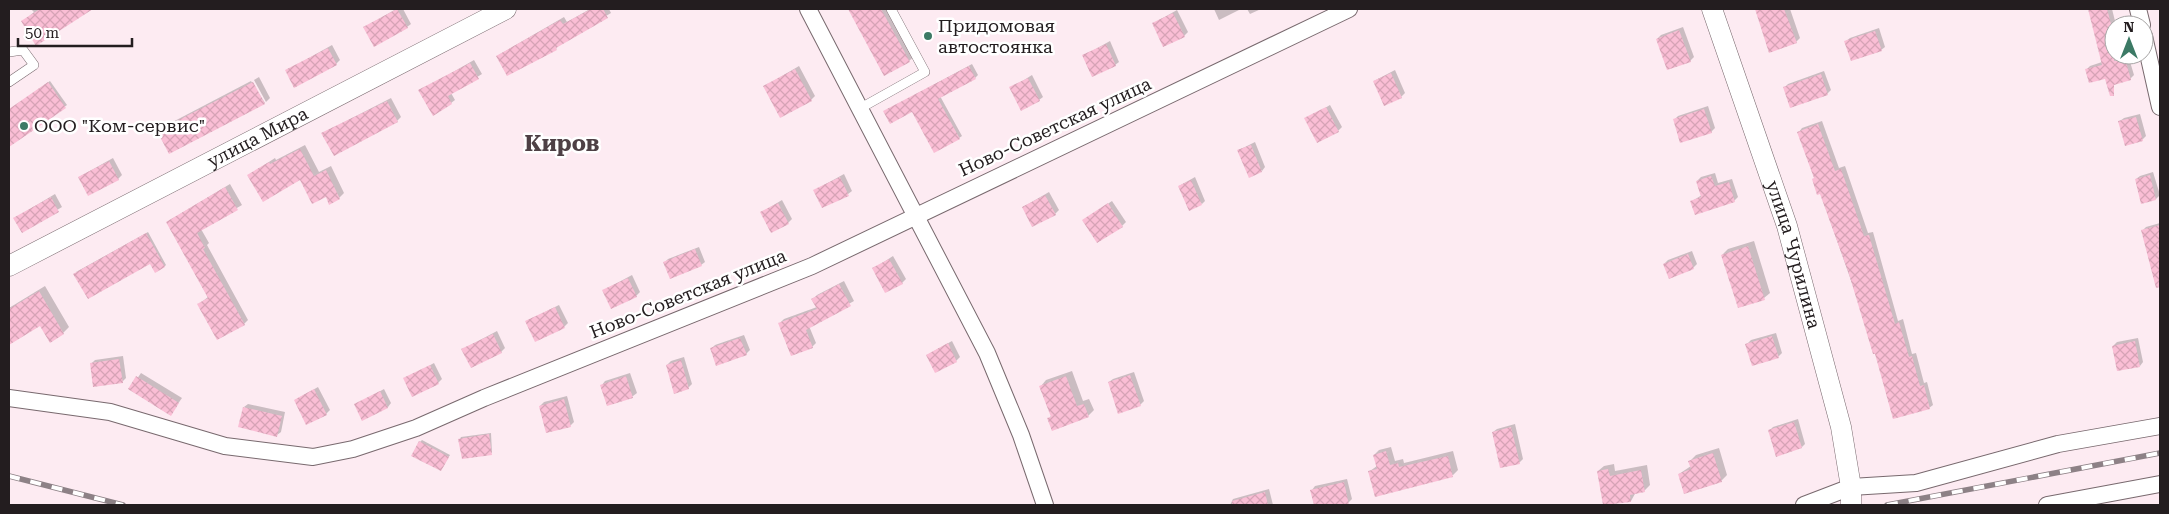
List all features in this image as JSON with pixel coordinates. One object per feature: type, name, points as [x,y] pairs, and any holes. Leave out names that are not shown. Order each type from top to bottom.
[{"type":"street","name":"улица Мира","points":[[9,266],[506,9]]},
{"type":"street","points":[[808,9],[914,216],[987,353],[1021,434],[1045,505]]},
{"type":"street","name":"Ново-Советская улица","points":[[9,398],[110,412],[224,446],[313,457],[353,449],[416,428],[512,387],[812,266],[1349,9]]},
{"type":"street","name":"улица Чурилина","points":[[1712,9],[1787,226],[1841,427],[1851,496]]},
{"type":"street","points":[[2151,65],[2160,107]]},
{"type":"street","points":[[1804,505],[1916,483],[2058,444],[2160,426]]},
{"type":"street","points":[[2047,505],[2160,484]]},
{"type":"lane","points":[[859,109],[925,72],[891,9]]},
{"type":"lane","points":[[9,52],[23,50],[34,65],[9,82]]},
{"type":"building","points":[[40,9],[93,9],[36,46],[21,21]]},
{"type":"building","points":[[397,9],[408,28],[374,47],[363,27]]},
{"type":"building","points":[[591,9],[603,9],[608,18],[556,48],[557,50],[507,76],[496,56],[560,20],[563,24]]},
{"type":"building","points":[[848,9],[881,9],[910,62],[884,76]]},
{"type":"building","points":[[1755,9],[1784,9],[1797,43],[1769,53]]},
{"type":"building","points":[[2088,9],[2107,9],[2109,15],[2104,15],[2104,65],[2127,65],[2131,80],[2114,85],[2114,96],[2110,96],[2105,79],[2089,83],[2085,69],[2102,65]]},
{"type":"building","points":[[1173,13],[1185,37],[1163,47],[1152,23]]},
{"type":"building","points":[[1679,30],[1691,62],[1667,70],[1656,39]]},
{"type":"building","points":[[1875,31],[1882,51],[1851,61],[1844,41]]},
{"type":"building","points":[[1106,44],[1116,66],[1092,77],[1082,55]]},
{"type":"building","points":[[328,48],[337,65],[294,88],[285,70]]},
{"type":"building","points":[[470,63],[479,79],[448,96],[452,104],[433,116],[418,90]]},
{"type":"building","points":[[969,66],[976,79],[938,99],[960,139],[934,153],[912,112],[890,124],[883,111]]},
{"type":"building","points":[[795,69],[812,101],[780,118],[763,86]]},
{"type":"building","points":[[1391,73],[1402,98],[1384,106],[1373,81]]},
{"type":"building","points":[[1821,74],[1828,95],[1790,108],[1783,87]]},
{"type":"building","points":[[1028,78],[1040,101],[1021,111],[1009,87]]},
{"type":"building","name":"ООО \"Ком-сервис\"","points":[[48,82],[66,108],[9,147],[9,109]]},
{"type":"building","points":[[253,82],[265,104],[169,154],[157,131]]},
{"type":"building","points":[[387,101],[398,122],[334,156],[321,133]]},
{"type":"building","points":[[1326,107],[1339,132],[1317,143],[1304,118]]},
{"type":"building","points":[[1704,109],[1712,133],[1680,143],[1673,119]]},
{"type":"building","points":[[2136,117],[2143,141],[2125,146],[2118,121]]},
{"type":"building","points":[[1818,124],[1835,171],[1841,169],[1864,236],[1869,235],[1895,324],[1899,322],[1909,357],[1912,356],[1920,386],[1924,385],[1930,409],[1893,419],[1875,354],[1873,354],[1849,274],[1820,194],[1817,195],[1812,179],[1814,178],[1797,132]]},
{"type":"building","points":[[1251,145],[1262,172],[1249,178],[1237,150]]},
{"type":"building","points":[[300,149],[314,176],[326,170],[340,199],[329,205],[326,197],[312,204],[300,180],[263,202],[247,175],[269,162],[270,164]]},
{"type":"building","points":[[109,161],[119,180],[88,196],[78,177]]},
{"type":"building","points":[[2150,175],[2156,200],[2141,204],[2135,179]]},
{"type":"building","points":[[1711,176],[1715,186],[1729,182],[1735,202],[1695,215],[1690,201],[1701,197],[1696,181]]},
{"type":"building","points":[[840,177],[849,196],[822,208],[813,190]]},
{"type":"building","points":[[1191,180],[1202,205],[1189,211],[1178,186]]},
{"type":"building","points":[[225,187],[238,210],[197,233],[205,248],[203,249],[245,325],[217,340],[197,304],[208,298],[166,222]]},
{"type":"building","points":[[1045,195],[1056,215],[1032,227],[1022,207]]},
{"type":"building","points":[[51,197],[59,212],[22,233],[13,218]]},
{"type":"building","points":[[778,203],[789,224],[771,233],[760,212]]},
{"type":"building","points":[[1108,203],[1123,227],[1097,243],[1082,220]]},
{"type":"building","points":[[2160,225],[2160,287],[2156,288],[2141,230]]},
{"type":"building","points":[[146,233],[165,267],[155,273],[150,264],[88,299],[73,274]]},
{"type":"building","points":[[1748,246],[1765,300],[1738,308],[1721,255]]},
{"type":"building","points":[[695,249],[702,266],[670,279],[663,262]]},
{"type":"building","points":[[1688,254],[1694,269],[1669,279],[1663,264]]},
{"type":"building","points":[[889,259],[903,284],[885,293],[872,268]]},
{"type":"building","points":[[628,278],[637,297],[611,309],[602,290]]},
{"type":"building","points":[[839,284],[851,306],[806,330],[813,348],[791,356],[778,323],[817,309],[811,299]]},
{"type":"building","points":[[39,291],[64,334],[50,343],[40,326],[9,345],[9,309]]},
{"type":"building","points":[[555,307],[565,328],[535,342],[525,321]]},
{"type":"building","points":[[493,334],[502,353],[471,368],[461,349]]},
{"type":"building","points":[[1772,336],[1779,358],[1752,366],[1745,344]]},
{"type":"building","points":[[740,338],[747,355],[716,366],[710,348]]},
{"type":"building","points":[[2135,341],[2140,367],[2117,371],[2112,346]]},
{"type":"building","points":[[948,343],[957,362],[935,373],[926,355]]},
{"type":"building","points":[[119,359],[123,383],[93,387],[90,363]]},
{"type":"building","points":[[681,360],[689,389],[674,394],[666,365]]},
{"type":"building","points":[[430,365],[439,384],[412,397],[403,378]]},
{"type":"building","points":[[1130,375],[1141,406],[1118,414],[1108,382]]},
{"type":"building","points":[[136,376],[179,403],[171,416],[128,389]]},
{"type":"building","points":[[626,376],[633,398],[607,406],[600,385]]},
{"type":"building","points":[[1066,376],[1077,406],[1084,404],[1089,417],[1052,431],[1047,418],[1051,417],[1039,386]]},
{"type":"building","points":[[314,389],[327,415],[306,425],[294,400]]},
{"type":"building","points":[[380,391],[388,408],[362,421],[354,404]]},
{"type":"building","points":[[564,399],[571,427],[546,433],[539,406]]},
{"type":"building","points":[[243,407],[282,416],[277,437],[238,427]]},
{"type":"building","points":[[1794,422],[1802,448],[1776,457],[1768,430]]},
{"type":"building","points":[[1511,427],[1520,464],[1500,468],[1492,432]]},
{"type":"building","points":[[489,434],[492,455],[462,459],[458,439]]},
{"type":"building","points":[[419,441],[449,457],[441,471],[411,456]]},
{"type":"building","points":[[1386,451],[1390,465],[1398,463],[1399,467],[1448,456],[1453,477],[1375,497],[1368,471],[1377,469],[1373,455]]},
{"type":"building","points":[[1713,453],[1722,482],[1684,494],[1678,474],[1691,469],[1688,461]]},
{"type":"building","points":[[1608,469],[1610,476],[1641,470],[1645,492],[1630,495],[1631,502],[1603,505],[1597,471]]},
{"type":"building","points":[[1344,482],[1349,505],[1314,505],[1310,490]]},
{"type":"building","points":[[1265,492],[1268,505],[1232,505],[1232,501]]},
{"type":"railway","points":[[1887,505],[2160,453]]},
{"type":"railway","points":[[9,476],[123,505]]},
{"type":"place","name":"Придомовая автостоянка","points":[[928,36]]},
{"type":"place","name":"ООО \"Ком-сервис\"","points":[[24,126]]},
{"type":"district","name":"Киров","points":[[562,143]]}]
